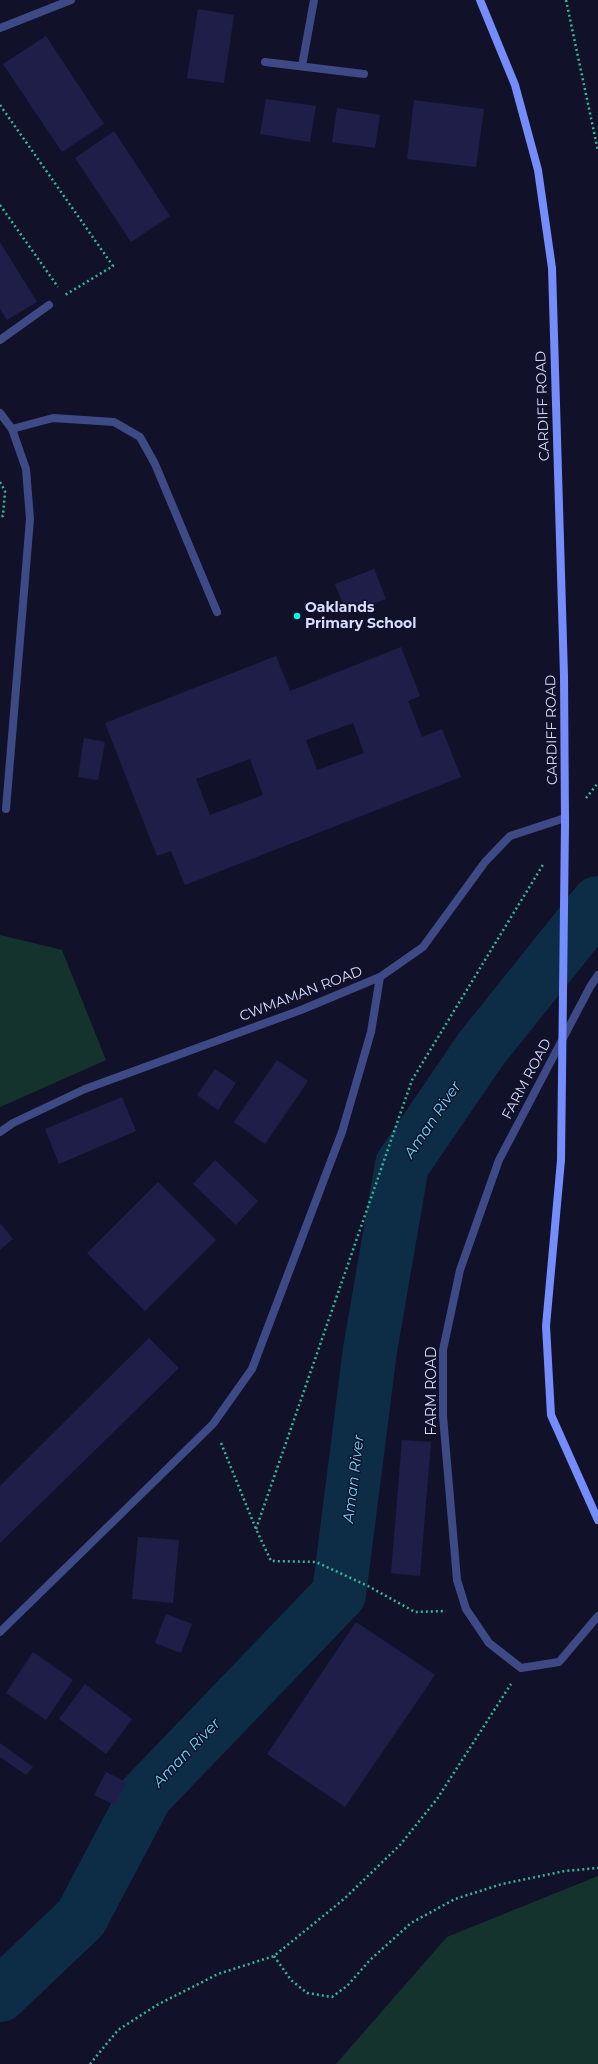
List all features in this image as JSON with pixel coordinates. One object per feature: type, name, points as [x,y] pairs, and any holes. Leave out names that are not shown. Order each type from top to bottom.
[{"type":"main road","name":"CARDIFF ROAD","points":[[480,0],[515,85],[538,170],[552,268],[564,676],[565,820],[561,1160],[546,1326],[551,1415],[598,1520]]},
{"type":"street","points":[[0,28],[71,0]]},
{"type":"street","points":[[302,66],[314,0]]},
{"type":"street","points":[[265,62],[364,74]]},
{"type":"street","points":[[0,340],[49,305]]},
{"type":"street","points":[[0,413],[12,429],[26,469],[30,519],[6,809]]},
{"type":"street","points":[[12,429],[53,418],[114,422],[140,437],[155,464],[218,612]]},
{"type":"street","name":"CWMAMAN ROAD","points":[[0,1132],[13,1123],[85,1089],[301,1010],[380,977],[424,947],[485,862],[510,836],[565,820]]},
{"type":"street","name":"FARM ROAD","points":[[521,1668],[489,1643],[466,1609],[457,1580],[443,1416],[443,1350],[460,1270],[499,1160],[590,987],[598,975]]},
{"type":"street","points":[[0,1632],[213,1424],[252,1369],[342,1132],[371,1032],[380,977]]},
{"type":"street","points":[[521,1668],[559,1662],[598,1616]]},
{"type":"path","points":[[566,0],[598,151]]},
{"type":"path","points":[[0,105],[113,266],[49,305]]},
{"type":"path","points":[[0,205],[64,295]]},
{"type":"path","points":[[0,482],[5,491],[4,516],[0,516]]},
{"type":"path","points":[[584,800],[598,783]]},
{"type":"path","points":[[256,1529],[412,1080],[548,856]]},
{"type":"path","points":[[213,1424],[256,1529],[271,1561],[316,1562],[368,1586],[415,1612],[466,1609]]},
{"type":"path","points":[[90,2064],[118,2030],[157,2004],[218,1974],[274,1956],[344,1899],[400,1844],[437,1799],[521,1668]]},
{"type":"path","points":[[274,1956],[291,1980],[306,1993],[332,1997],[347,1986],[370,1960],[411,1923],[455,1899],[502,1884],[565,1871],[598,1868]]},
{"type":"green space","points":[[0,935],[62,950],[106,1060],[0,1107]]},
{"type":"green space","points":[[598,1876],[598,2064],[336,2064],[447,1937]]},
{"type":"building","points":[[198,9],[234,15],[224,83],[187,78]]},
{"type":"building","points":[[46,36],[104,124],[62,152],[3,64]]},
{"type":"building","points":[[266,99],[316,106],[310,142],[260,134]]},
{"type":"building","points":[[414,100],[484,109],[476,167],[407,159]]},
{"type":"building","points":[[337,108],[380,115],[375,148],[332,142]]},
{"type":"building","points":[[114,131],[170,216],[131,242],[75,158]]},
{"type":"building","points":[[0,242],[37,302],[7,320],[0,309]]},
{"type":"building","points":[[374,569],[386,599],[347,614],[335,584]]},
{"type":"building","points":[[401,647],[420,696],[408,701],[422,737],[442,729],[461,777],[185,885],[171,851],[157,856],[105,723],[276,656],[290,691]],"holes":[[[353,723],[364,753],[317,770],[306,740]],[[250,759],[263,795],[210,815],[196,779]]]},
{"type":"building","points":[[84,738],[105,742],[98,780],[78,777]]},
{"type":"building","points":[[277,1060],[308,1081],[265,1144],[234,1122]]},
{"type":"building","points":[[215,1069],[236,1083],[218,1110],[197,1095]]},
{"type":"building","points":[[122,1097],[136,1131],[59,1164],[45,1129]]},
{"type":"building","points":[[215,1160],[258,1201],[236,1225],[193,1184]]},
{"type":"building","points":[[158,1182],[216,1240],[145,1311],[87,1253]]},
{"type":"building","points":[[0,1223],[13,1239],[0,1250]]},
{"type":"building","points":[[149,1338],[179,1368],[0,1543],[0,1486]]},
{"type":"building","points":[[402,1440],[431,1442],[420,1576],[391,1573]]},
{"type":"building","points":[[138,1537],[179,1540],[173,1603],[132,1599]]},
{"type":"building","points":[[166,1614],[192,1624],[181,1653],[155,1643]]},
{"type":"building","points":[[356,1622],[435,1675],[345,1807],[267,1754]]},
{"type":"building","points":[[33,1652],[73,1680],[46,1720],[6,1693]]},
{"type":"building","points":[[85,1684],[132,1719],[106,1754],[59,1719]]},
{"type":"building","points":[[0,1743],[33,1767],[26,1775],[0,1757]]},
{"type":"building","points":[[106,1772],[126,1782],[115,1805],[94,1795]]},
{"type":"waterway","name":"Aman River","points":[[0,1995],[81,1918],[146,1795],[339,1594],[370,1350],[402,1165],[481,1049],[598,903]]},
{"type":"place","name":"Oaklands Primary School","points":[[297,616]]}]
